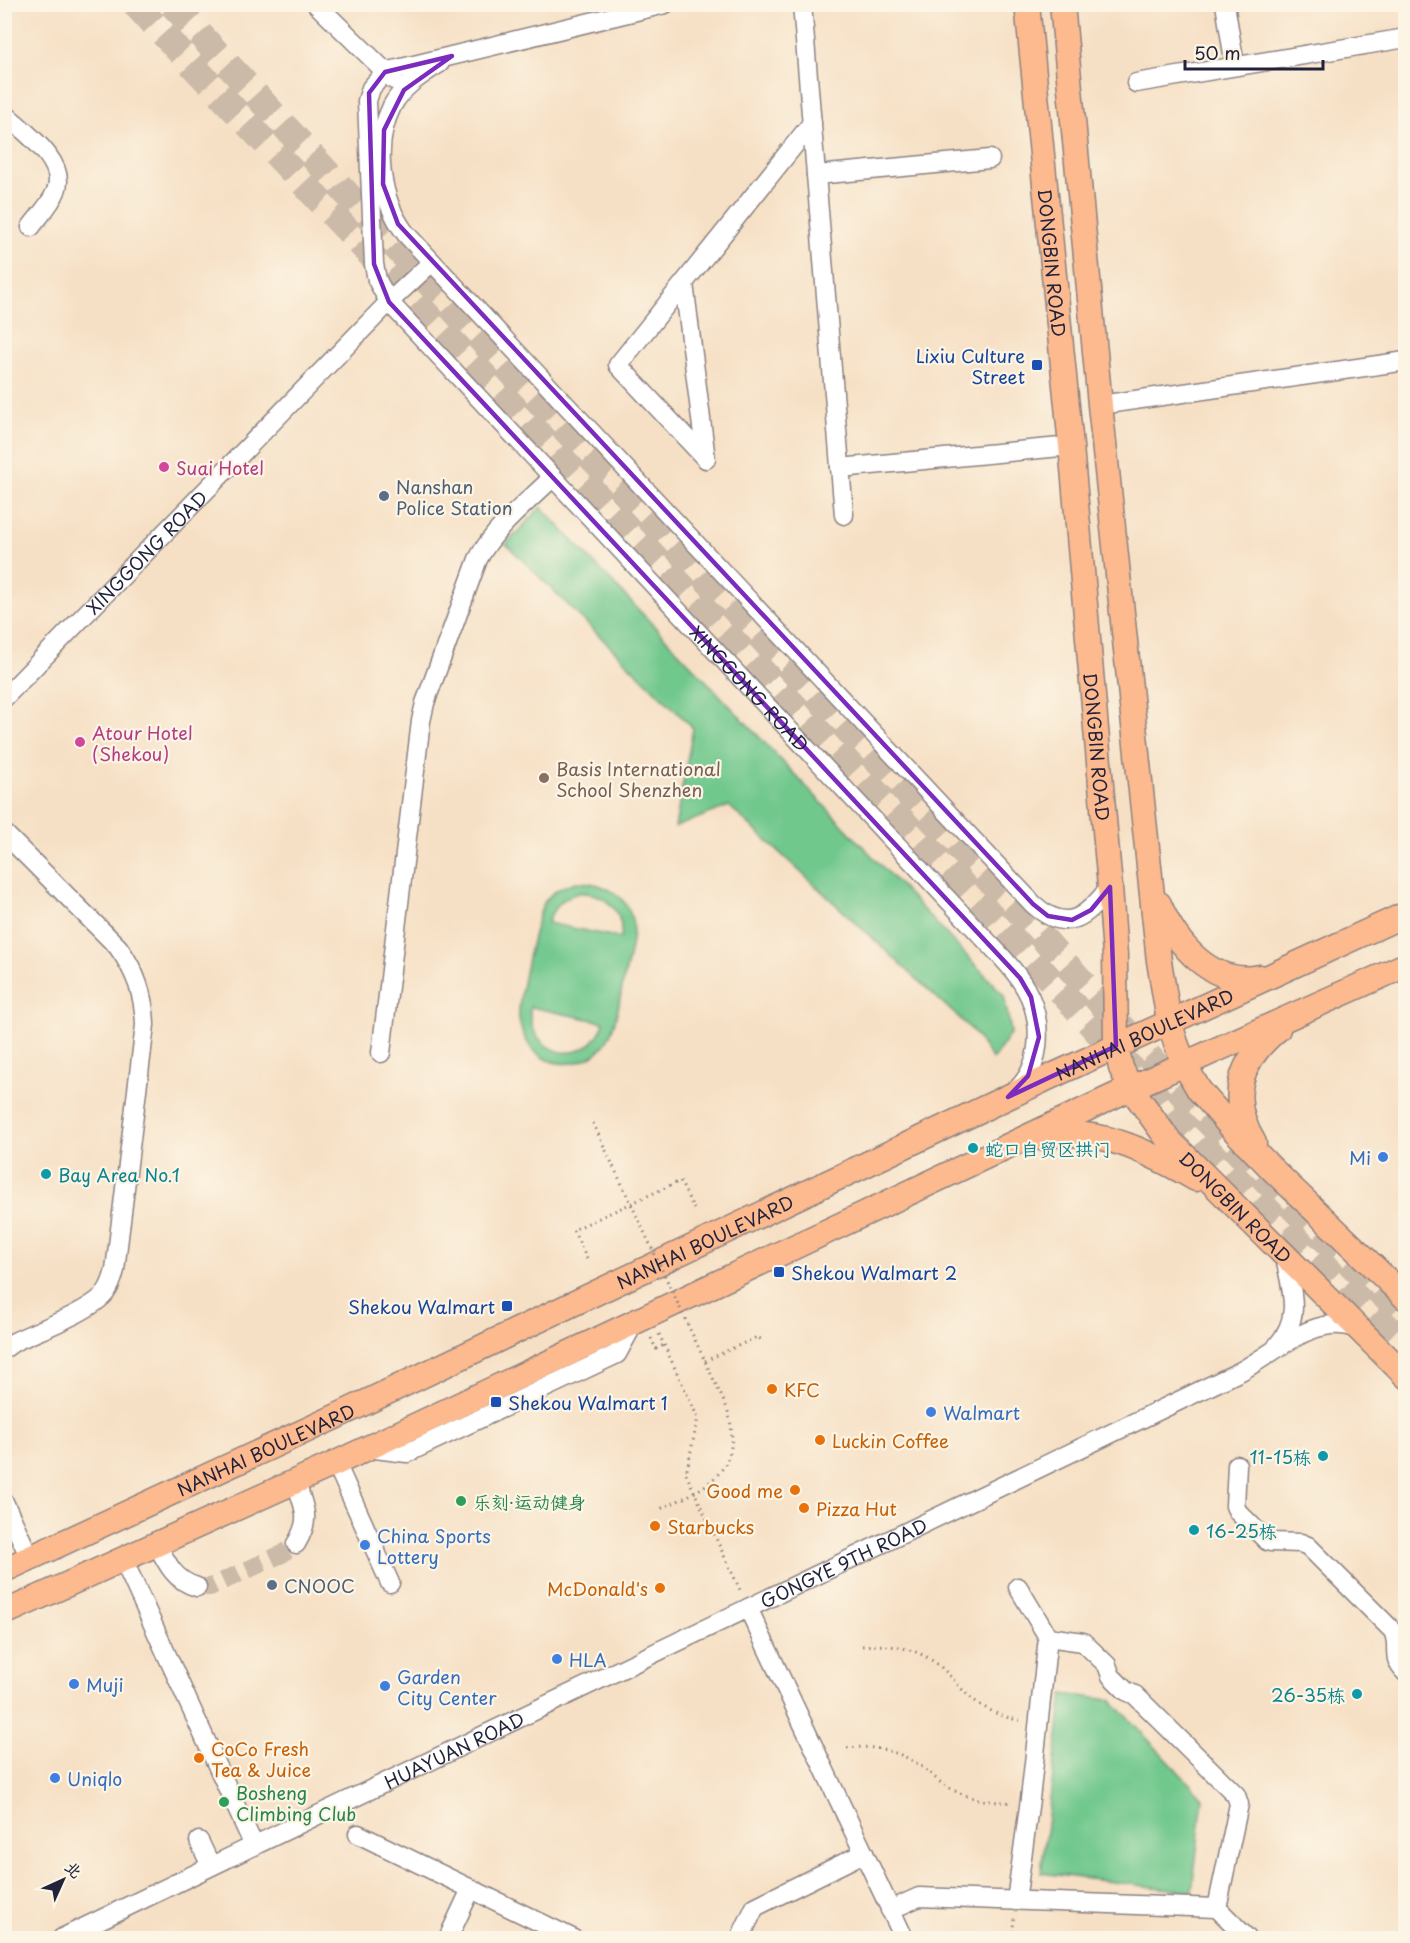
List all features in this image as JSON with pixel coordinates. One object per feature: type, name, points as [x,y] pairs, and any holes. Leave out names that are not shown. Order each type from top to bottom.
[{"type":"main road","name":"DONGBIN ROAD","points":[[1027,4],[1071,446],[1110,887],[1115,956],[1116,1046],[1121,1068],[1131,1088],[1167,1138],[1406,1376]]},
{"type":"main road","name":"DONGBIN ROAD","points":[[1062,4],[1100,405],[1159,961],[1169,1021],[1184,1064],[1208,1102],[1274,1170],[1406,1298]]},
{"type":"main road","points":[[1150,869],[1160,905],[1171,929],[1188,952],[1219,974],[1253,979],[1272,975]]},
{"type":"main road","name":"NANHAI BOULEVARD","points":[[4,1570],[335,1417],[1169,1021],[1406,914]]},
{"type":"main road","points":[[4,1613],[296,1482],[1131,1088],[1406,965]]},
{"type":"main road","points":[[1274,1170],[1248,1134],[1241,1114],[1239,1094],[1241,1079],[1245,1065],[1256,1050],[1281,1027],[1307,1010]]},
{"type":"main road","points":[[1008,1146],[1053,1134],[1079,1134],[1107,1138],[1137,1148],[1219,1192]]},
{"type":"street","points":[[315,4],[404,90]]},
{"type":"street","points":[[386,72],[452,56],[596,13],[665,4]]},
{"type":"street","points":[[802,4],[844,515]]},
{"type":"street","points":[[1226,4],[1236,66]]},
{"type":"street","points":[[1136,83],[1406,38]]},
{"type":"street","points":[[452,56],[424,72],[404,90],[392,105],[384,130],[381,152],[383,184],[389,206],[398,224],[1033,904],[1048,916],[1058,920],[1072,920],[1090,910],[1110,887]]},
{"type":"street","name":"XINGGONG ROAD","points":[[386,72],[371,88],[367,101],[374,264],[377,280],[389,302],[1020,978],[1031,997],[1037,1017],[1038,1037],[1036,1055],[1028,1076],[1008,1097]]},
{"type":"street","points":[[4,113],[50,157],[59,176],[56,192],[31,227]]},
{"type":"street","points":[[684,283],[706,459],[618,364],[812,123]]},
{"type":"street","points":[[816,175],[990,159]]},
{"type":"street","name":"XINGGONG ROAD","points":[[4,698],[389,302],[432,262]]},
{"type":"street","points":[[1100,405],[1406,361]]},
{"type":"street","points":[[840,468],[1071,446]]},
{"type":"street","points":[[381,1053],[425,703],[478,559],[500,528],[553,477]]},
{"type":"street","points":[[4,833],[118,947],[132,966],[141,987],[145,1025],[115,1270],[111,1283],[105,1294],[88,1308],[4,1348]]},
{"type":"street","name":"GONGYE 9TH ROAD","points":[[1267,1355],[1283,1338],[1292,1321],[1294,1311],[1285,1258]]},
{"type":"street","name":"GONGYE 9TH ROAD","points":[[904,1938],[748,1608],[1241,1371],[1300,1335],[1321,1327],[1338,1324],[1356,1328]]},
{"type":"street","points":[[336,1463],[390,1583]]},
{"type":"street","points":[[1237,1465],[1235,1506],[1238,1512],[1271,1542],[1301,1543],[1308,1546],[1393,1631],[1396,1659],[1398,1665],[1406,1673]]},
{"type":"street","points":[[296,1482],[306,1518],[304,1530],[296,1544]]},
{"type":"street","points":[[4,1502],[30,1558]]},
{"type":"street","points":[[158,1544],[175,1576],[186,1584],[197,1587]]},
{"type":"street","points":[[123,1559],[254,1846]]},
{"type":"street","points":[[1016,1901],[1048,1637],[1018,1587]]},
{"type":"street","name":"HUAYUAN ROAD","points":[[62,1938],[748,1608]]},
{"type":"street","points":[[1048,1637],[1083,1642],[1107,1665],[1111,1676],[1126,1691],[1135,1695],[1236,1795],[1239,1804],[1217,1908]]},
{"type":"street","points":[[357,1834],[572,1938]]},
{"type":"street","points":[[199,1841],[211,1866]]},
{"type":"street","points":[[740,1938],[755,1907],[864,1854]]},
{"type":"street","points":[[448,1938],[471,1890]]},
{"type":"street","points":[[890,1910],[919,1897],[1217,1908],[1246,1938]]},
{"type":"path","points":[[593,1124],[727,1408],[732,1425],[733,1440],[725,1465],[709,1484],[660,1509]]},
{"type":"path","points":[[587,1259],[573,1230],[680,1181],[694,1209]]},
{"type":"path","points":[[659,1334],[698,1418],[686,1474],[748,1608]]},
{"type":"path","points":[[705,1361],[757,1337],[764,1341]]},
{"type":"path","points":[[656,1348],[664,1345]]},
{"type":"path","points":[[862,1646],[891,1646],[919,1654],[943,1670],[963,1691],[985,1708],[1011,1719],[1039,1723]]},
{"type":"path","points":[[846,1748],[875,1748],[903,1756],[949,1788],[975,1799],[1002,1803],[1030,1799]]},
{"type":"highlighted area","points":[[452,56],[404,90],[384,130],[383,184],[398,224],[1033,904],[1048,916],[1072,920],[1091,910],[1110,887],[1116,1046],[1008,1097],[1028,1076],[1039,1037],[1031,997],[1020,978],[389,302],[374,264],[369,93],[385,72]]},
{"type":"green space","points":[[541,507],[1004,995],[1011,1032],[993,1060],[972,1030],[729,806],[675,827],[693,728],[506,544]]},
{"type":"green space","points":[[576,882],[597,884],[615,893],[628,908],[633,935],[616,1019],[607,1041],[590,1058],[563,1063],[554,1062],[537,1054],[526,1041],[519,1019],[519,1010],[528,958],[542,908],[552,894]],"holes":[[[578,893],[597,895],[611,905],[619,919],[621,938],[548,923],[558,904]],[[530,1007],[603,1022],[604,1023],[596,1038],[585,1047],[573,1052],[560,1051],[548,1046],[538,1037],[532,1024]]]},
{"type":"green space","points":[[1063,1694],[1111,1700],[1203,1798],[1192,1892],[1041,1873]]},
{"type":"tunnel","points":[[135,4],[1006,931],[1178,1120],[1299,1242],[1406,1345]]},
{"type":"tunnel","points":[[172,4],[498,358],[1023,916],[1193,1106],[1310,1225],[1406,1317]]},
{"type":"tunnel","points":[[197,1587],[210,1587],[282,1554],[296,1544]]},
{"type":"place","name":"Lixiu Culture Street","points":[[1037,365]]},
{"type":"place","name":"Suai Hotel","points":[[164,467]]},
{"type":"place","name":"Nanshan Police Station","points":[[384,496]]},
{"type":"place","name":"Atour Hotel (Shekou)","points":[[80,742]]},
{"type":"place","name":"Basis International School Shenzhen","points":[[544,778]]},
{"type":"place","name":"蛇口自贸区拱门","points":[[973,1148]]},
{"type":"place","name":"Mi","points":[[1383,1157]]},
{"type":"place","name":"Bay Area No.1","points":[[46,1174]]},
{"type":"place","name":"Shekou Walmart 2","points":[[779,1272]]},
{"type":"place","name":"Shekou Walmart","points":[[507,1306]]},
{"type":"place","name":"KFC","points":[[772,1389]]},
{"type":"place","name":"Shekou Walmart 1","points":[[496,1402]]},
{"type":"place","name":"Walmart","points":[[931,1412]]},
{"type":"place","name":"Luckin Coffee","points":[[820,1440]]},
{"type":"place","name":"11-15栋","points":[[1323,1456]]},
{"type":"place","name":"Good me","points":[[795,1490]]},
{"type":"place","name":"乐刻·运动健身","points":[[461,1501]]},
{"type":"place","name":"Pizza Hut","points":[[804,1508]]},
{"type":"place","name":"Starbucks","points":[[655,1526]]},
{"type":"place","name":"16-25栋","points":[[1194,1530]]},
{"type":"place","name":"China Sports Lottery","points":[[365,1545]]},
{"type":"place","name":"CNOOC","points":[[272,1585]]},
{"type":"place","name":"McDonald's","points":[[660,1588]]},
{"type":"place","name":"HLA","points":[[557,1659]]},
{"type":"place","name":"Muji","points":[[74,1684]]},
{"type":"place","name":"Garden City Center","points":[[385,1686]]},
{"type":"place","name":"26-35栋","points":[[1357,1694]]},
{"type":"place","name":"CoCo Fresh Tea & Juice","points":[[199,1758]]},
{"type":"place","name":"Uniqlo","points":[[55,1778]]},
{"type":"place","name":"Bosheng Climbing Club","points":[[224,1802]]}]
